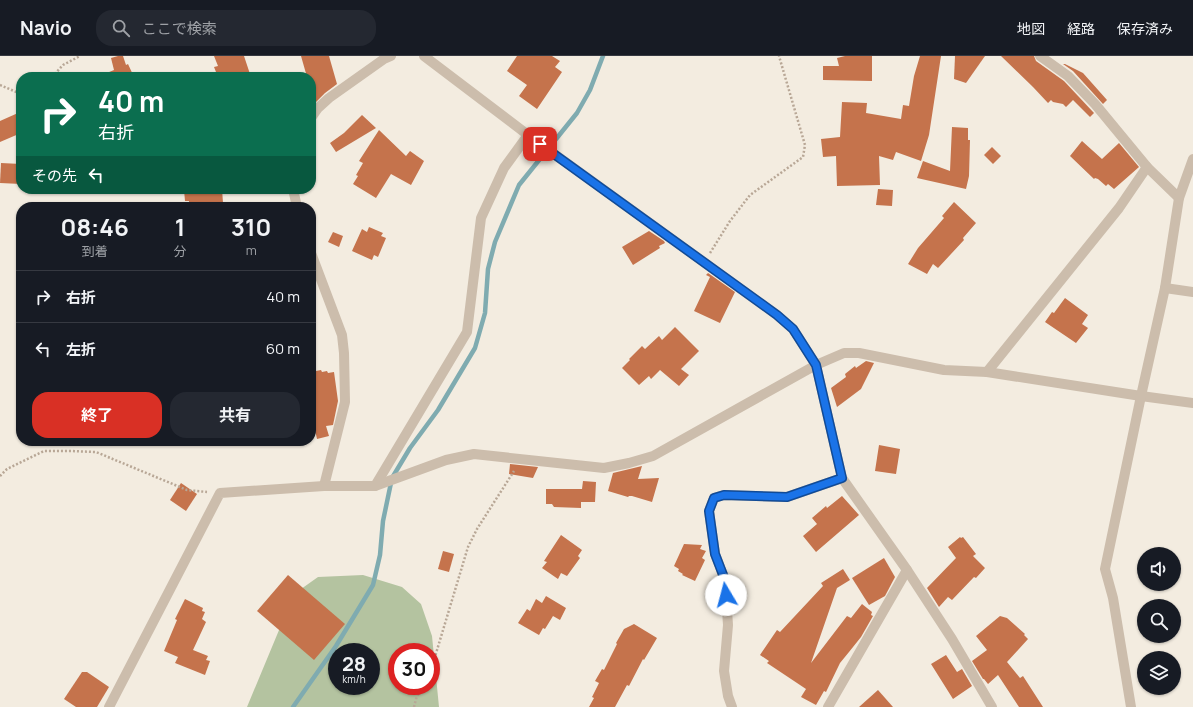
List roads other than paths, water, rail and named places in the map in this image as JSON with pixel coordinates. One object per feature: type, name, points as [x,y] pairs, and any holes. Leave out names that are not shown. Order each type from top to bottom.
[{"type":"street","points":[[316,111],[329,98],[384,59],[391,56]]},
{"type":"street","points":[[424,56],[528,135],[777,315],[793,329],[816,365],[842,478],[907,570],[952,639],[992,707]]},
{"type":"street","points":[[1040,56],[1068,76],[1095,104],[1147,167],[1179,198]]},
{"type":"street","points":[[375,486],[467,332],[481,218],[504,168],[528,135]]},
{"type":"street","points":[[1131,707],[1113,598],[1105,569],[1165,288],[1179,198],[1193,159]]},
{"type":"street","points":[[987,372],[1119,208],[1147,167]]},
{"type":"street","points":[[316,266],[342,335],[344,353],[345,402],[324,486]]},
{"type":"street","points":[[1165,288],[1193,292]]},
{"type":"street","points":[[109,707],[220,494],[324,486],[375,486],[446,460],[474,454],[604,468],[629,463],[653,456],[816,365],[844,353],[859,353],[944,370],[987,372],[1193,403]]},
{"type":"street","points":[[732,707],[728,696],[724,671],[728,625],[725,580],[715,554],[709,511],[714,498],[724,495],[787,497],[842,478]]},
{"type":"street","points":[[828,707],[907,570]]},
{"type":"waterway","points":[[293,707],[336,646],[373,585],[380,555],[383,521],[392,478],[410,448],[438,410],[475,348],[485,313],[488,269],[495,242],[519,185],[577,113],[590,90],[603,56]]}]
